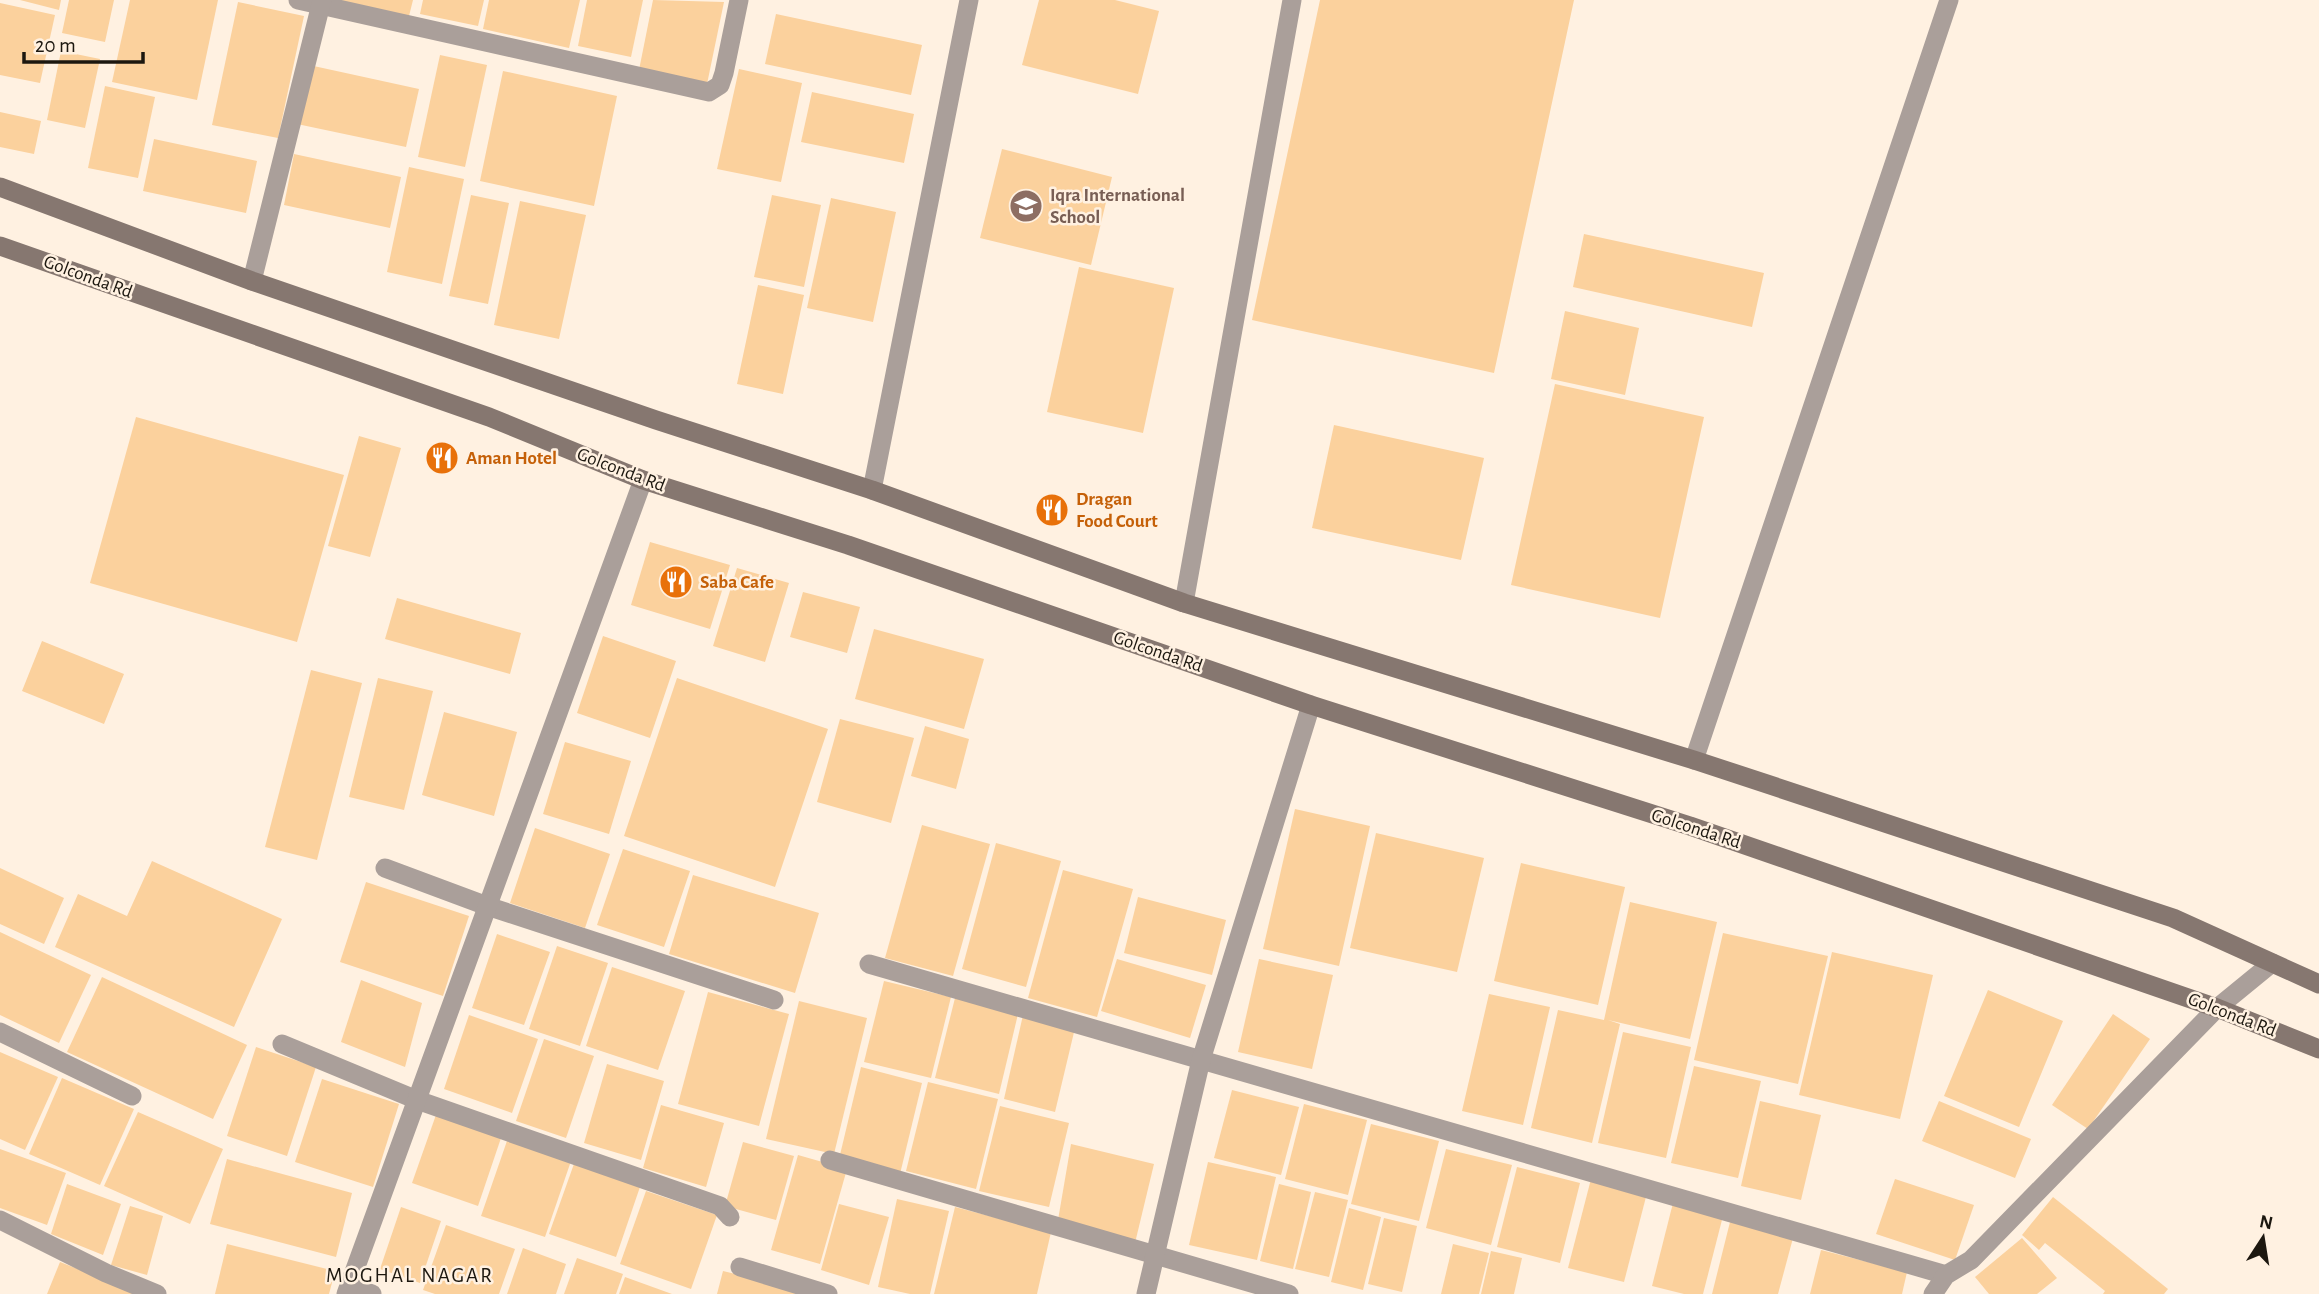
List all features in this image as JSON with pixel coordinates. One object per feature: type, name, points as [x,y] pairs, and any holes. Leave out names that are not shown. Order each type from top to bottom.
[{"type":"main road","points":[[0,187],[252,281],[656,420],[872,490],[1184,603],[1694,760],[2173,918],[2319,984]]},
{"type":"main road","name":"Golconda Rd","points":[[0,246],[489,417],[643,480],[848,545],[1311,705],[1690,826],[2217,1008],[2319,1049]]},
{"type":"street","points":[[298,0],[709,92],[720,85],[724,73],[739,0]]},
{"type":"street","points":[[872,490],[969,0]]},
{"type":"street","points":[[1184,603],[1292,0]]},
{"type":"street","points":[[1694,760],[1950,0]]},
{"type":"street","points":[[252,281],[321,3]]},
{"type":"street","points":[[372,1294],[348,1290],[643,480]]},
{"type":"street","points":[[1146,1294],[1201,1060],[1311,705]]},
{"type":"street","points":[[384,868],[487,906],[774,1000]]},
{"type":"street","points":[[1933,1294],[1946,1275],[1971,1260],[2217,1008],[2272,963]]},
{"type":"street","points":[[869,964],[1946,1275]]},
{"type":"street","points":[[0,1032],[132,1096]]},
{"type":"street","points":[[282,1044],[417,1100],[720,1206],[730,1217]]},
{"type":"street","points":[[830,1160],[1289,1294]]},
{"type":"street","points":[[0,1220],[106,1273],[157,1294]]},
{"type":"street","points":[[740,1267],[828,1294]]},
{"type":"building","points":[[20,0],[61,0],[59,10]]},
{"type":"building","points":[[69,0],[114,0],[105,42],[62,33]]},
{"type":"building","points":[[130,0],[218,0],[197,100],[112,82]]},
{"type":"building","points":[[338,0],[413,0],[409,16]]},
{"type":"building","points":[[423,0],[484,0],[478,26],[420,14]]},
{"type":"building","points":[[489,0],[580,0],[569,48],[483,29]]},
{"type":"building","points":[[587,0],[643,0],[631,57],[578,46]]},
{"type":"building","points":[[653,0],[724,2],[707,84],[639,70]]},
{"type":"building","points":[[1039,0],[1115,0],[1159,11],[1138,94],[1022,65]]},
{"type":"building","points":[[1320,0],[1574,0],[1494,373],[1252,320]]},
{"type":"building","points":[[238,2],[304,16],[278,138],[212,125]]},
{"type":"building","points":[[0,3],[55,15],[40,83],[0,75]]},
{"type":"building","points":[[776,14],[922,45],[911,95],[765,64]]},
{"type":"building","points":[[61,51],[100,59],[85,128],[47,120]]},
{"type":"building","points":[[440,55],[487,65],[465,167],[418,157]]},
{"type":"building","points":[[309,65],[419,89],[406,147],[297,124]]},
{"type":"building","points":[[739,69],[802,83],[781,182],[717,169]]},
{"type":"building","points":[[503,71],[617,96],[594,206],[480,181]]},
{"type":"building","points":[[105,86],[155,97],[138,178],[88,168]]},
{"type":"building","points":[[812,92],[914,114],[904,163],[801,142]]},
{"type":"building","points":[[0,112],[41,121],[34,154],[0,147]]},
{"type":"building","points":[[154,139],[257,161],[246,213],[143,191]]},
{"type":"building","points":[[1002,149],[1112,177],[1091,265],[980,238]]},
{"type":"building","points":[[294,154],[401,177],[390,228],[284,205]]},
{"type":"building","points":[[409,167],[464,179],[442,284],[387,272]]},
{"type":"building","points":[[471,195],[509,203],[488,304],[449,296]]},
{"type":"building","points":[[772,195],[821,205],[804,287],[754,277]]},
{"type":"building","points":[[831,198],[896,212],[873,322],[807,308]]},
{"type":"building","points":[[520,201],[586,215],[559,339],[494,325]]},
{"type":"building","points":[[1584,234],[1764,273],[1752,327],[1573,287]]},
{"type":"building","points":[[1079,267],[1174,288],[1143,433],[1047,412]]},
{"type":"building","points":[[758,285],[804,295],[783,394],[737,384]]},
{"type":"building","points":[[1565,311],[1639,328],[1625,395],[1551,379]]},
{"type":"building","points":[[1555,384],[1704,417],[1660,618],[1511,585]]},
{"type":"building","points":[[136,417],[344,475],[297,642],[90,583]]},
{"type":"building","points":[[1334,425],[1484,458],[1461,560],[1312,528]]},
{"type":"building","points":[[359,436],[401,448],[370,557],[328,546]]},
{"type":"building","points":[[650,542],[730,565],[710,629],[631,605]]},
{"type":"building","points":[[737,568],[789,583],[765,662],[713,646]]},
{"type":"building","points":[[803,592],[860,607],[847,653],[790,637]]},
{"type":"building","points":[[397,598],[521,633],[510,674],[385,639]]},
{"type":"building","points":[[874,629],[984,659],[964,729],[855,699]]},
{"type":"building","points":[[603,636],[676,661],[650,738],[577,713]]},
{"type":"building","points":[[42,641],[124,674],[104,724],[22,691]]},
{"type":"building","points":[[311,670],[362,683],[317,860],[265,847]]},
{"type":"building","points":[[378,678],[433,691],[404,810],[349,797]]},
{"type":"building","points":[[677,678],[828,729],[775,887],[624,836]]},
{"type":"building","points":[[444,712],[517,732],[494,816],[422,795]]},
{"type":"building","points":[[840,719],[914,738],[891,823],[817,802]]},
{"type":"building","points":[[925,726],[969,739],[956,789],[911,776]]},
{"type":"building","points":[[565,742],[631,761],[609,834],[543,814]]},
{"type":"building","points":[[1295,809],[1370,826],[1339,966],[1263,949]]},
{"type":"building","points":[[922,825],[990,844],[953,976],[885,958]]},
{"type":"building","points":[[535,828],[610,854],[585,928],[510,903]]},
{"type":"building","points":[[1376,833],[1484,858],[1457,972],[1350,948]]},
{"type":"building","points":[[996,843],[1061,861],[1026,987],[962,969]]},
{"type":"building","points":[[623,849],[690,871],[664,947],[597,925]]},
{"type":"building","points":[[152,861],[282,919],[234,1027],[55,947],[78,894],[127,916]]},
{"type":"building","points":[[1521,863],[1625,887],[1598,1005],[1494,981]]},
{"type":"building","points":[[0,868],[64,898],[44,944],[0,924]]},
{"type":"building","points":[[1063,870],[1133,889],[1097,1017],[1028,998]]},
{"type":"building","points":[[693,875],[819,913],[795,993],[669,954]]},
{"type":"building","points":[[366,882],[469,916],[443,996],[340,962]]},
{"type":"building","points":[[1138,897],[1226,920],[1212,975],[1124,953]]},
{"type":"building","points":[[1630,902],[1717,922],[1690,1039],[1608,1020],[1620,1024],[1592,1143],[1531,1128],[1558,1010],[1604,1020]]},
{"type":"building","points":[[0,932],[91,975],[59,1043],[0,1015]]},
{"type":"building","points":[[1723,933],[1828,956],[1798,1084],[1694,1060]]},
{"type":"building","points":[[497,934],[550,952],[524,1025],[472,1008]]},
{"type":"building","points":[[557,946],[608,963],[580,1046],[529,1029]]},
{"type":"building","points":[[1832,952],[1933,975],[1900,1119],[1799,1095]]},
{"type":"building","points":[[1117,959],[1206,985],[1190,1038],[1101,1011]]},
{"type":"building","points":[[1259,959],[1333,975],[1312,1069],[1238,1052]]},
{"type":"building","points":[[612,967],[685,991],[658,1070],[586,1046]]},
{"type":"building","points":[[102,977],[247,1045],[213,1119],[67,1052]]},
{"type":"building","points":[[361,980],[422,1003],[405,1067],[341,1042]]},
{"type":"building","points":[[884,981],[951,997],[931,1078],[864,1062]]},
{"type":"building","points":[[1988,990],[2063,1021],[2019,1127],[1944,1096]]},
{"type":"building","points":[[708,992],[789,1014],[759,1126],[678,1104]]},
{"type":"building","points":[[1489,994],[1550,1007],[1523,1125],[1462,1111]]},
{"type":"building","points":[[955,998],[1018,1014],[999,1094],[935,1078]]},
{"type":"building","points":[[799,1001],[867,1018],[834,1154],[766,1139]]},
{"type":"building","points":[[2113,1014],[2150,1039],[2088,1129],[2052,1105]]},
{"type":"building","points":[[469,1015],[538,1039],[512,1113],[444,1089]]},
{"type":"building","points":[[1023,1015],[1075,1028],[1055,1112],[1004,1099]]},
{"type":"building","points":[[1623,1032],[1691,1047],[1666,1158],[1598,1143]]},
{"type":"building","points":[[544,1039],[594,1056],[566,1138],[516,1121]]},
{"type":"building","points":[[256,1047],[316,1067],[287,1156],[227,1136]]},
{"type":"building","points":[[0,1052],[58,1077],[25,1150],[0,1139]]},
{"type":"building","points":[[607,1064],[664,1081],[641,1160],[584,1143]]},
{"type":"building","points":[[1694,1066],[1761,1081],[1738,1178],[1671,1163]]},
{"type":"building","points":[[861,1067],[922,1083],[900,1174],[839,1159]]},
{"type":"building","points":[[62,1078],[134,1109],[100,1185],[29,1154]]},
{"type":"building","points":[[322,1079],[399,1104],[373,1187],[295,1162]]},
{"type":"building","points":[[928,1082],[998,1099],[976,1189],[906,1171]]},
{"type":"building","points":[[1232,1090],[1299,1107],[1281,1175],[1214,1158]]},
{"type":"building","points":[[1760,1101],[1821,1115],[1801,1200],[1741,1186]]},
{"type":"building","points":[[1939,1101],[2031,1139],[2015,1178],[1922,1141]]},
{"type":"building","points":[[1304,1104],[1367,1120],[1348,1195],[1285,1179]]},
{"type":"building","points":[[661,1105],[724,1123],[706,1187],[643,1168]]},
{"type":"building","points":[[1000,1106],[1069,1123],[1049,1207],[979,1191]]},
{"type":"building","points":[[138,1112],[223,1149],[190,1224],[104,1186]]},
{"type":"building","points":[[437,1112],[502,1135],[478,1206],[412,1183]]},
{"type":"building","points":[[1371,1124],[1439,1141],[1419,1221],[1351,1204]]},
{"type":"building","points":[[508,1138],[571,1161],[545,1237],[481,1216]]},
{"type":"building","points":[[743,1142],[794,1156],[776,1220],[725,1206]]},
{"type":"building","points":[[1071,1144],[1154,1164],[1135,1243],[1058,1220]]},
{"type":"building","points":[[0,1149],[66,1173],[47,1225],[0,1208]]},
{"type":"building","points":[[1446,1149],[1512,1165],[1491,1245],[1426,1228]]},
{"type":"building","points":[[798,1155],[847,1169],[820,1264],[771,1250]]},
{"type":"building","points":[[227,1159],[352,1193],[336,1257],[210,1224]]},
{"type":"building","points":[[575,1161],[641,1184],[616,1257],[549,1234]]},
{"type":"building","points":[[1208,1162],[1276,1177],[1257,1260],[1189,1245]]},
{"type":"building","points":[[1517,1167],[1580,1183],[1560,1263],[1497,1247]]},
{"type":"building","points":[[1591,1179],[1647,1193],[1624,1282],[1568,1268]]},
{"type":"building","points":[[1895,1179],[1974,1205],[1955,1260],[1876,1234]]},
{"type":"building","points":[[67,1184],[121,1204],[103,1255],[51,1234]]},
{"type":"building","points":[[1279,1184],[1311,1192],[1293,1269],[1260,1261]]},
{"type":"building","points":[[646,1191],[717,1215],[691,1289],[620,1264]]},
{"type":"building","points":[[1315,1192],[1348,1200],[1329,1277],[1295,1269]]},
{"type":"building","points":[[2053,1197],[2168,1289],[2164,1294],[2103,1294],[2105,1291],[2045,1243],[2039,1250],[2022,1235]]},
{"type":"building","points":[[897,1199],[949,1211],[930,1294],[910,1294],[878,1287]]},
{"type":"building","points":[[1674,1199],[1724,1212],[1703,1294],[1684,1294],[1652,1286]]},
{"type":"building","points":[[839,1204],[889,1217],[869,1285],[821,1270]]},
{"type":"building","points":[[130,1206],[163,1216],[147,1275],[111,1265]]},
{"type":"building","points":[[401,1207],[441,1221],[420,1283],[380,1269]]},
{"type":"building","points":[[955,1207],[1051,1232],[1037,1294],[934,1294]]},
{"type":"building","points":[[1349,1208],[1381,1217],[1363,1290],[1331,1282]]},
{"type":"building","points":[[1384,1218],[1417,1226],[1402,1292],[1368,1284]]},
{"type":"building","points":[[1730,1222],[1793,1238],[1778,1294],[1712,1294]]},
{"type":"building","points":[[446,1225],[515,1249],[499,1294],[435,1294],[423,1290]]},
{"type":"building","points":[[2022,1238],[2057,1278],[2037,1294],[1989,1294],[1975,1277]]},
{"type":"building","points":[[227,1244],[335,1271],[329,1294],[215,1294]]},
{"type":"building","points":[[1453,1244],[1489,1253],[1479,1294],[1441,1294]]},
{"type":"building","points":[[523,1248],[566,1264],[556,1294],[507,1294]]},
{"type":"building","points":[[1821,1250],[1907,1272],[1902,1294],[1810,1294]]},
{"type":"building","points":[[1491,1251],[1522,1258],[1514,1294],[1481,1294]]},
{"type":"building","points":[[577,1258],[623,1274],[616,1294],[564,1294]]},
{"type":"building","points":[[60,1262],[142,1294],[47,1294]]},
{"type":"building","points":[[723,1271],[813,1293],[813,1294],[717,1294]]},
{"type":"building","points":[[625,1277],[672,1294],[619,1294]]},
{"type":"place","name":"Iqra International School","points":[[1026,206]]},
{"type":"place","name":"Aman Hotel","points":[[442,458]]},
{"type":"place","name":"Dragan Food Court","points":[[1052,510]]},
{"type":"place","name":"Saba Cafe","points":[[676,582]]},
{"type":"district","name":"MOGHAL NAGAR","points":[[410,1275]]}]
